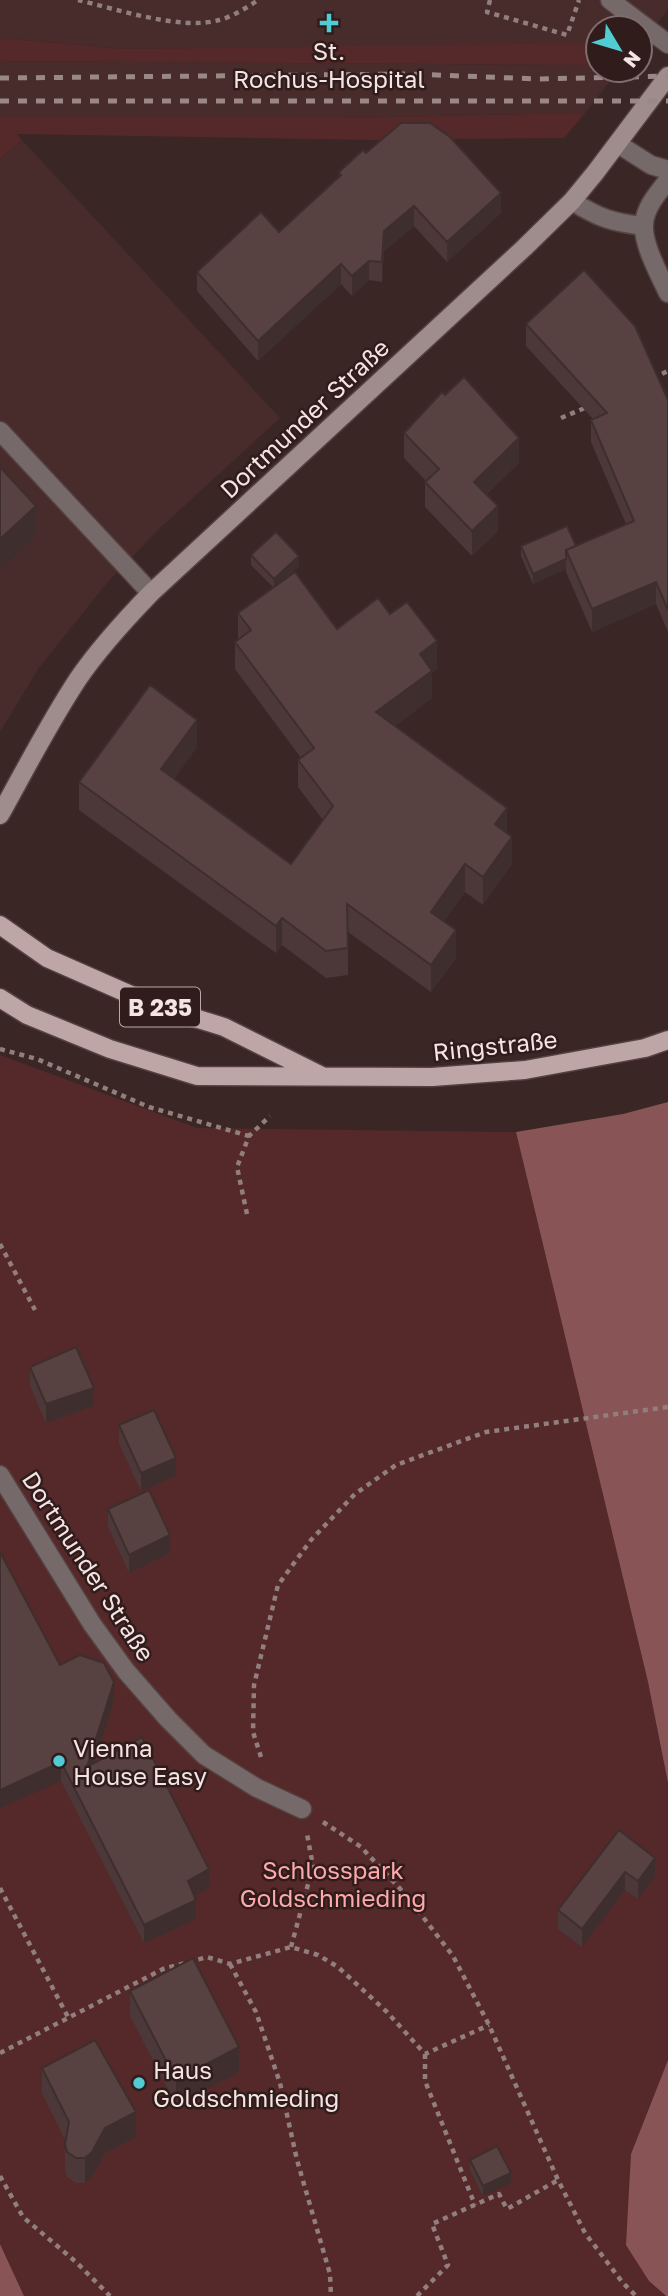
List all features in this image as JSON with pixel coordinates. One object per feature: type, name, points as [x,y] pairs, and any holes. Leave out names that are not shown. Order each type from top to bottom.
[{"type":"main road","name":"Ringstraße","points":[[0,925],[47,958],[156,1006],[224,1027],[325,1077]]},
{"type":"main road","name":"Ringstraße","points":[[0,998],[27,1015],[110,1049],[197,1076],[432,1077],[525,1070],[645,1048],[668,1040]]},
{"type":"street","points":[[610,0],[668,44]]},
{"type":"street","name":"Dortmunder Straße","points":[[0,815],[79,677],[115,631],[151,593],[572,201],[668,76]]},
{"type":"street","points":[[618,144],[651,165],[668,170]]},
{"type":"street","points":[[668,180],[648,209],[643,226],[650,253],[668,293]]},
{"type":"street","points":[[572,201],[598,218],[643,226]]},
{"type":"street","points":[[0,431],[151,593]]},
{"type":"street","name":"Dortmunder Straße","points":[[0,1475],[92,1624],[126,1671],[168,1719],[204,1755],[257,1788],[302,1809]]},
{"type":"path","points":[[78,0],[186,23],[219,20],[258,0]]},
{"type":"path","points":[[490,0],[487,12],[568,34],[579,0]]},
{"type":"path","points":[[644,382],[668,371]]},
{"type":"path","points":[[561,418],[597,402]]},
{"type":"path","points":[[0,1049],[37,1059],[149,1107],[249,1136]]},
{"type":"path","points":[[247,1214],[237,1167],[249,1136],[270,1116]]},
{"type":"path","points":[[0,1244],[35,1310]]},
{"type":"path","points":[[264,1766],[253,1732],[254,1685],[278,1586],[311,1540],[355,1494],[396,1465],[486,1432],[668,1407]]},
{"type":"path","points":[[291,1947],[313,1866],[302,1809]]},
{"type":"path","points":[[302,1809],[361,1847],[406,1895],[453,1956],[489,2025],[558,2180],[585,2233],[636,2296]]},
{"type":"path","points":[[0,1888],[69,2019]]},
{"type":"path","points":[[0,2053],[163,1969],[207,1957],[230,1964],[291,1947],[318,1955],[338,1967],[387,2012],[425,2054],[425,2081],[475,2205]]},
{"type":"path","points":[[230,1964],[256,2012],[279,2083],[297,2160],[330,2274],[331,2296]]},
{"type":"path","points":[[425,2054],[489,2025]]},
{"type":"path","points":[[0,2176],[23,2217],[76,2262],[110,2296]]},
{"type":"path","points":[[416,2296],[448,2264],[432,2224],[499,2194],[507,2208],[558,2180]]},
{"type":"shaded area","name":"St. Rochus-Hospital","points":[[0,0],[668,0],[668,9],[654,28],[654,14],[584,14],[584,44],[125,49],[0,38]]},
{"type":"shaded area","points":[[0,61],[584,65],[584,84],[608,84],[585,113],[343,118],[0,118]]},
{"type":"shaded area","points":[[22,140],[280,418],[159,529],[107,583],[38,669],[0,732],[0,159]]},
{"type":"shaded area","points":[[668,1102],[668,1783],[648,1682],[516,1132],[623,1114]]},
{"type":"shaded area","points":[[668,2060],[666,2296],[649,2281],[626,2245],[631,2154]]},
{"type":"shaded area","points":[[0,2244],[24,2296],[0,2296]]},
{"type":"green space","points":[[0,38],[125,49],[584,43],[584,65],[0,61]]},
{"type":"green space","points":[[585,113],[564,138],[432,141],[17,134],[22,140],[0,159],[0,118],[343,118]]},
{"type":"green space","name":"Schlosspark Goldschmieding","points":[[0,1055],[197,1128],[516,1132],[648,1682],[668,1783],[668,2060],[631,2154],[649,2281],[665,2296],[24,2296],[0,2244]]},
{"type":"building","points":[[401,123],[430,123],[450,137],[501,193],[447,242],[414,206],[384,231],[382,262],[369,261],[352,276],[341,264],[258,341],[197,272],[261,212],[279,232],[341,175],[339,172],[363,150],[366,153]]},
{"type":"building","points":[[584,270],[635,326],[668,400],[668,610],[656,582],[592,609],[566,550],[634,521],[591,420],[607,413],[526,324]]},
{"type":"building","points":[[464,377],[519,438],[474,482],[498,506],[472,531],[425,482],[439,469],[404,433],[442,392],[445,395]]},
{"type":"building","points":[[0,467],[36,506],[0,539]]},
{"type":"building","points":[[567,526],[576,546],[566,550],[566,559],[533,574],[521,546]]},
{"type":"building","points":[[276,532],[299,556],[274,579],[251,555]]},
{"type":"building","points":[[295,572],[337,629],[378,598],[390,614],[407,602],[437,641],[420,654],[432,671],[376,712],[507,808],[495,824],[512,837],[483,877],[465,864],[431,912],[456,930],[431,965],[347,904],[348,948],[326,951],[282,918],[276,926],[79,782],[150,685],[197,720],[161,769],[291,864],[333,806],[298,760],[314,748],[235,642],[251,630],[238,613]]},
{"type":"building","points":[[76,1347],[94,1388],[46,1404],[30,1367]]},
{"type":"building","points":[[154,1410],[176,1458],[141,1473],[119,1425]]},
{"type":"building","points":[[149,1490],[170,1535],[129,1555],[108,1509]]},
{"type":"building","name":"Vienna House Easy","points":[[0,1552],[60,1665],[80,1655],[104,1663],[114,1682],[87,1767],[142,1737],[209,1869],[188,1881],[196,1900],[144,1925],[61,1762],[0,1790]]},
{"type":"building","points":[[619,1830],[655,1858],[638,1881],[625,1872],[582,1929],[558,1910]]},
{"type":"building","points":[[193,1958],[239,2047],[176,2080],[130,1991]]},
{"type":"building","points":[[95,2040],[136,2112],[105,2128],[92,2152],[85,2158],[76,2158],[67,2152],[65,2144],[69,2122],[42,2068]]},
{"type":"building","points":[[497,2146],[511,2173],[483,2186],[470,2160]]},
{"type":"railway","points":[[0,78],[410,74],[539,79],[668,76]]},
{"type":"railway","points":[[0,101],[668,101]]},
{"type":"place","name":"St. Rochus-Hospital","points":[[329,23]]},
{"type":"place","name":"Vienna House Easy","points":[[59,1761]]},
{"type":"place","name":"Haus Goldschmieding","points":[[139,2083]]}]
